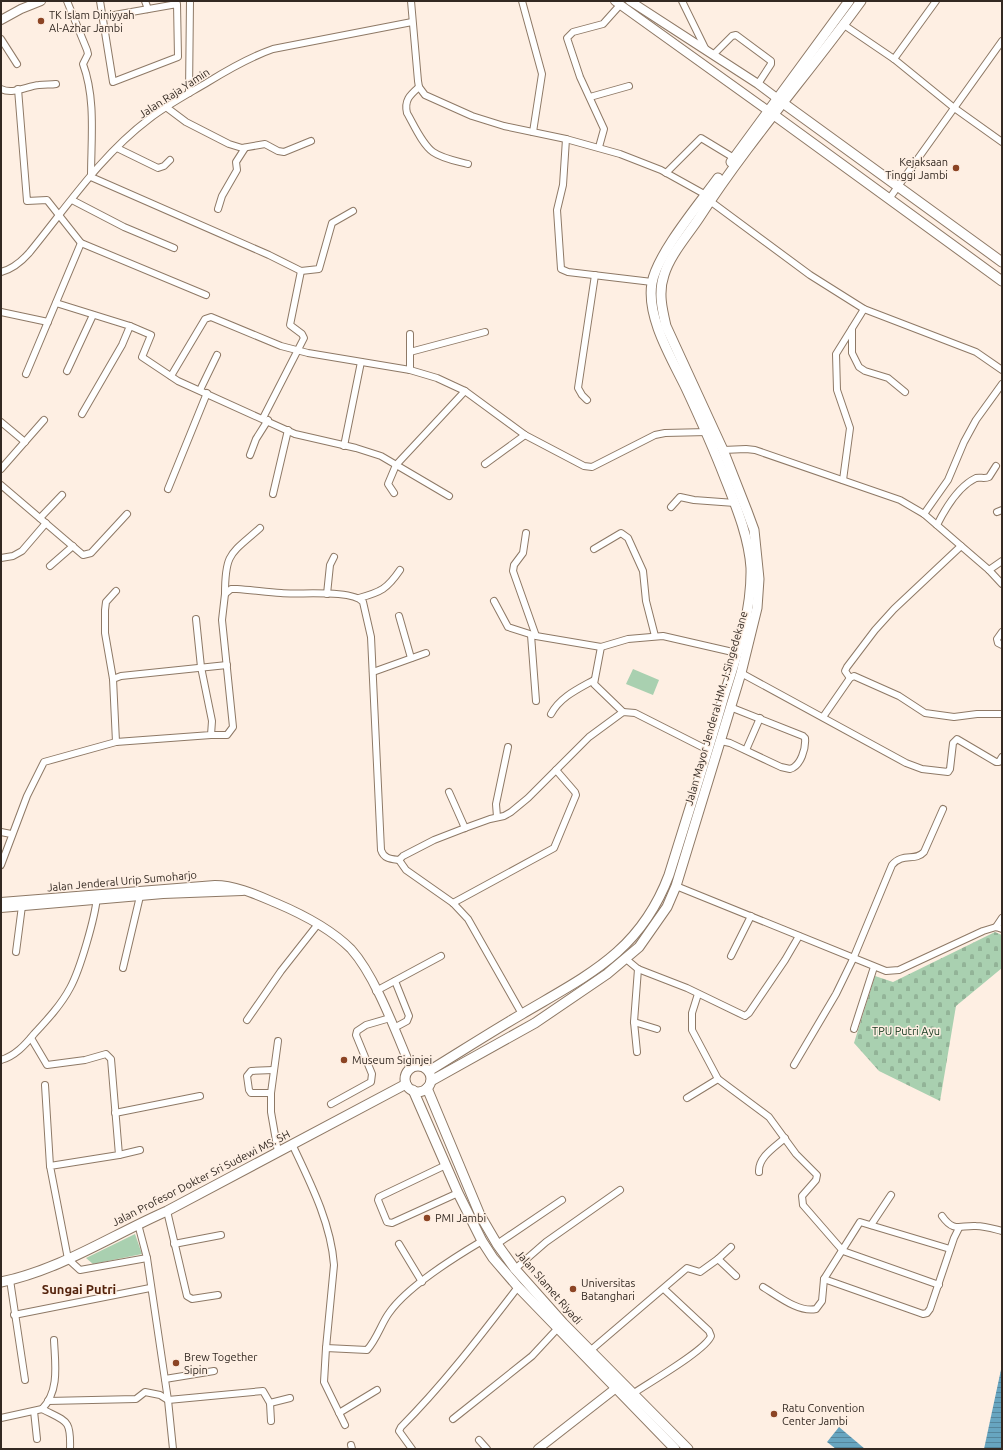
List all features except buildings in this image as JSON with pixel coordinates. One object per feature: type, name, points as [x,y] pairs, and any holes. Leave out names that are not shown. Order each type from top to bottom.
[{"type":"main road","points":[[780,100],[849,1]]},
{"type":"main road","points":[[780,100],[844,25],[861,1]]},
{"type":"main road","points":[[780,100],[1002,262]]},
{"type":"main road","name":"Jalan Mayor Jenderal HM. J.Singedekane","points":[[429,1071],[605,964],[639,930],[662,893],[694,796],[737,653],[748,606],[751,586],[751,565],[735,503],[707,432],[660,334],[652,296],[652,282],[674,240],[708,198],[780,100]]},
{"type":"main road","points":[[771,112],[1002,281]]},
{"type":"main road","name":"Jalan Mayor Jenderal HM. J.Singedekane","points":[[429,1084],[548,1014],[608,974],[639,947],[667,907],[676,886],[741,672],[759,594],[757,550],[754,530],[723,450],[666,326],[662,311],[661,290],[664,273],[708,198],[734,158],[771,112]]},
{"type":"main road","points":[[694,796],[703,800]]},
{"type":"main road","points":[[689,812],[698,815]]},
{"type":"main road","points":[[421,1066],[429,1071],[429,1084],[420,1091],[409,1087],[406,1074],[411,1068],[421,1066]]},
{"type":"main road","name":"Jalan Slamet Riyadi","points":[[429,1084],[480,1215],[497,1244],[515,1269],[563,1323],[688,1449]]},
{"type":"main road","name":"Jalan Slamet Riyadi","points":[[409,1087],[470,1218],[493,1258],[518,1287],[675,1449]]},
{"type":"main road","name":"Jalan Profesor Dokter Sri Sudewi MS. SH","points":[[5,1281],[68,1259],[167,1211],[292,1144],[409,1087]]},
{"type":"main road","points":[[470,1218],[480,1215]]},
{"type":"street","points":[[1,20],[21,9],[41,1]]},
{"type":"street","points":[[67,1],[88,54],[83,64],[89,84],[91,105],[90,177],[269,255],[301,271],[318,269],[332,223],[353,211]]},
{"type":"street","points":[[100,1],[114,82],[178,57],[177,4],[103,17]]},
{"type":"street","points":[[145,1],[148,9]]},
{"type":"street","points":[[189,93],[190,1]]},
{"type":"street","points":[[411,1],[419,87],[421,92],[428,97],[472,116],[504,126],[599,147],[666,173],[708,198],[810,275],[864,310],[976,352],[1002,370]]},
{"type":"street","points":[[522,1],[542,74],[533,132]]},
{"type":"street","points":[[630,1],[758,84],[780,100]]},
{"type":"street","points":[[682,1],[710,53]]},
{"type":"street","points":[[894,59],[936,1]]},
{"type":"street","points":[[599,147],[604,129],[580,77],[570,49],[568,36],[573,32],[603,24],[617,3],[771,112]]},
{"type":"street","name":"Jalan Raja Yamin","points":[[1,272],[8,270],[20,262],[90,177],[117,148],[148,120],[189,93],[253,56],[273,50],[412,22]]},
{"type":"street","points":[[844,25],[894,59],[953,107],[1002,142]]},
{"type":"street","points":[[710,53],[732,36],[736,35],[771,61],[771,64],[758,84]]},
{"type":"street","points":[[1,39],[17,64]]},
{"type":"street","points":[[889,199],[953,107],[1002,42]]},
{"type":"street","points":[[1,89],[12,92],[18,89],[39,85],[56,84]]},
{"type":"street","points":[[590,97],[629,86]]},
{"type":"street","points":[[419,87],[407,100],[407,114],[433,152],[468,164]]},
{"type":"street","points":[[18,89],[26,200],[28,202],[46,200],[81,243],[206,295]]},
{"type":"street","points":[[166,108],[198,128],[229,144],[245,148],[264,144],[278,151],[284,152],[311,141]]},
{"type":"street","points":[[666,173],[701,138],[734,158]]},
{"type":"street","points":[[566,139],[563,184],[557,210],[561,269],[568,272],[652,282]]},
{"type":"street","points":[[117,148],[158,168],[164,166],[170,160]]},
{"type":"street","points":[[218,209],[222,196],[237,170],[236,162],[245,148]]},
{"type":"street","points":[[72,200],[124,227],[174,248]]},
{"type":"street","points":[[26,374],[81,243]]},
{"type":"street","points":[[250,455],[304,336],[291,327],[290,324],[301,271]]},
{"type":"street","points":[[587,400],[579,392],[578,388],[595,275]]},
{"type":"street","points":[[56,303],[130,326],[151,335],[142,358],[171,376],[266,419],[295,434],[381,456],[449,496]]},
{"type":"street","points":[[843,480],[850,428],[837,390],[836,354],[864,310]]},
{"type":"street","points":[[1,312],[48,322]]},
{"type":"street","points":[[67,371],[93,315]]},
{"type":"street","points":[[171,376],[204,321],[209,317],[298,351],[410,370],[437,378],[465,391],[525,435],[578,463],[592,467],[655,435],[665,433],[707,432]]},
{"type":"street","points":[[82,414],[122,345],[130,326]]},
{"type":"street","points":[[852,327],[852,353],[859,367],[865,371],[888,378],[905,392]]},
{"type":"street","points":[[410,352],[484,332]]},
{"type":"street","points":[[410,334],[410,370]]},
{"type":"street","points":[[200,390],[217,355]]},
{"type":"street","points":[[344,446],[362,362]]},
{"type":"street","points":[[924,514],[948,480],[973,425],[1002,384]]},
{"type":"street","points":[[394,494],[388,484],[396,465],[465,391]]},
{"type":"street","points":[[168,489],[207,393]]},
{"type":"street","points":[[1,469],[44,420]]},
{"type":"street","points":[[1,422],[25,442]]},
{"type":"street","points":[[273,494],[288,430]]},
{"type":"street","points":[[485,464],[525,435]]},
{"type":"street","points":[[723,450],[755,450],[900,500],[924,514],[989,570],[1002,584]]},
{"type":"street","points":[[936,524],[960,492],[978,477],[989,477],[996,466]]},
{"type":"street","points":[[1,485],[83,555],[87,555],[127,514]]},
{"type":"street","points":[[40,518],[62,495]]},
{"type":"street","points":[[671,507],[680,497],[694,500],[735,503]]},
{"type":"street","points":[[1,558],[13,556],[22,551],[46,523]]},
{"type":"street","points":[[1,865],[11,834],[27,796],[44,762],[116,742],[227,734],[233,727],[222,620],[225,594],[225,576],[230,556],[238,546],[260,528]]},
{"type":"street","points":[[526,533],[523,553],[512,570],[534,635],[536,701]]},
{"type":"street","points":[[594,548],[621,533],[628,538],[643,572],[646,600],[655,636]]},
{"type":"street","points":[[50,566],[73,546]]},
{"type":"street","points":[[850,678],[846,674],[846,669],[875,630],[961,546]]},
{"type":"street","points":[[327,594],[330,566],[334,557]]},
{"type":"street","points":[[989,570],[1002,561]]},
{"type":"street","points":[[225,594],[227,591],[234,589],[282,593],[327,594],[359,598],[384,590],[391,584],[400,570]]},
{"type":"street","points":[[116,591],[106,602],[105,610],[105,633],[113,679],[116,742]]},
{"type":"street","points":[[359,598],[363,602],[370,631],[382,850],[385,857],[399,860],[406,870],[453,903],[472,924],[522,1014]]},
{"type":"street","points":[[494,600],[508,627],[534,635],[602,647],[628,639],[655,636],[671,637],[737,653]]},
{"type":"street","points":[[399,616],[411,658]]},
{"type":"street","points":[[196,619],[201,667],[212,721],[212,735]]},
{"type":"street","points":[[1002,632],[997,639],[998,643],[1002,645]]},
{"type":"street","points":[[602,647],[594,680],[596,687],[623,712],[635,713],[708,750]]},
{"type":"street","points":[[373,672],[426,653]]},
{"type":"street","points":[[113,679],[121,676],[227,665]]},
{"type":"street","points":[[741,672],[906,763],[922,769],[948,772],[950,769],[953,743],[957,738],[996,762],[999,762],[1002,757]]},
{"type":"street","points":[[823,717],[850,678],[854,676],[899,696],[925,713],[954,716],[1002,714]]},
{"type":"street","points":[[551,714],[555,706],[566,696],[594,680]]},
{"type":"street","points":[[721,741],[746,750],[781,767],[790,769],[799,763],[805,744],[805,738],[760,718],[730,707]]},
{"type":"street","points":[[399,860],[403,856],[434,840],[464,828],[504,816],[517,808],[589,737],[623,712]]},
{"type":"street","points":[[746,750],[760,718]]},
{"type":"street","points":[[497,817],[496,804],[508,747]]},
{"type":"street","points":[[453,903],[554,848],[576,795],[556,770]]},
{"type":"street","points":[[449,792],[464,828]]},
{"type":"street","points":[[794,1065],[836,994],[853,959],[892,865],[900,858],[918,856],[924,852],[943,809]]},
{"type":"street","points":[[1,832],[11,834]]},
{"type":"street","name":"Jalan Jenderal Urip Sumoharjo","points":[[1,908],[225,885],[278,904],[318,924],[344,943],[361,961],[390,1018],[411,1068]]},
{"type":"street","points":[[676,886],[853,959],[892,972],[983,931],[999,928],[1002,918]]},
{"type":"street","points":[[124,968],[141,893]]},
{"type":"street","points":[[1,1060],[14,1054],[31,1038],[52,1014],[70,989],[87,941],[97,897]]},
{"type":"street","name":"Jalan Jenderal Urip Sumoharjo","points":[[1,902],[97,897]]},
{"type":"street","points":[[16,952],[22,906]]},
{"type":"street","points":[[731,956],[750,916]]},
{"type":"street","points":[[246,1020],[281,971],[318,924]]},
{"type":"street","points":[[626,959],[638,969],[747,1015],[786,960],[799,936]]},
{"type":"street","points":[[376,991],[441,956]]},
{"type":"street","points":[[854,1029],[874,967]]},
{"type":"street","points":[[638,969],[634,1022],[638,1052]]},
{"type":"street","points":[[394,1028],[407,1021],[409,1016],[395,981]]},
{"type":"street","points":[[698,994],[692,1014],[692,1030],[718,1079],[769,1117],[796,1154],[817,1175],[816,1180],[802,1196],[802,1203],[843,1251],[939,1285]]},
{"type":"street","points":[[331,1104],[371,1082],[372,1074],[357,1033],[366,1025],[390,1018]]},
{"type":"street","points":[[634,1022],[657,1029]]},
{"type":"street","points":[[31,1038],[47,1065],[85,1060],[106,1054],[111,1059],[119,1154]]},
{"type":"street","points":[[278,1041],[271,1093],[271,1112],[278,1152]]},
{"type":"street","points":[[271,1093],[251,1093],[249,1090],[247,1076],[251,1071],[273,1070]]},
{"type":"street","points":[[687,1098],[718,1079]]},
{"type":"street","points":[[45,1085],[50,1166],[68,1259],[80,1270],[147,1258]]},
{"type":"street","points":[[115,1113],[200,1096]]},
{"type":"street","points":[[759,1172],[762,1159],[785,1138]]},
{"type":"street","points":[[292,1144],[314,1192],[333,1253],[334,1265],[324,1380],[345,1425]]},
{"type":"street","points":[[50,1166],[140,1150]]},
{"type":"street","points":[[446,1165],[380,1196],[378,1199],[387,1222],[392,1223],[458,1193]]},
{"type":"street","points":[[515,1269],[546,1242],[620,1190]]},
{"type":"street","points":[[871,1224],[891,1195]]},
{"type":"street","points":[[497,1244],[562,1200]]},
{"type":"street","points":[[167,1211],[187,1296],[192,1299],[218,1294]]},
{"type":"street","points":[[942,1216],[948,1224],[959,1228],[976,1226],[1002,1231]]},
{"type":"street","points":[[764,1287],[800,1308],[809,1311],[816,1309],[820,1306],[823,1297],[824,1279],[843,1251],[859,1223],[863,1222],[950,1249]]},
{"type":"street","points":[[138,1224],[147,1258],[150,1288],[168,1400],[173,1449]]},
{"type":"street","points":[[824,1279],[923,1314],[927,1313],[930,1309],[950,1249],[959,1228]]},
{"type":"street","points":[[174,1244],[221,1235]]},
{"type":"street","points":[[326,1348],[367,1350],[389,1313],[400,1301],[422,1282],[482,1241]]},
{"type":"street","points":[[399,1244],[422,1282]]},
{"type":"street","points":[[591,1350],[687,1268],[700,1272],[731,1247]]},
{"type":"street","points":[[718,1259],[736,1276]]},
{"type":"street","points":[[5,1281],[14,1315],[25,1380]]},
{"type":"street","points":[[412,1449],[399,1429],[423,1405],[482,1334],[518,1287]]},
{"type":"street","points":[[14,1315],[150,1288]]},
{"type":"street","points":[[634,1393],[689,1358],[709,1341],[711,1336],[709,1331],[664,1289]]},
{"type":"street","points":[[453,1419],[532,1356],[558,1328]]},
{"type":"street","points":[[1,1418],[42,1409],[48,1401],[54,1383],[54,1340]]},
{"type":"street","points":[[165,1379],[214,1371]]},
{"type":"street","points":[[538,1449],[616,1388]]},
{"type":"street","points":[[339,1413],[377,1390]]},
{"type":"street","points":[[48,1401],[136,1399],[145,1392],[151,1392],[168,1400],[263,1391],[270,1403],[271,1421]]},
{"type":"street","points":[[270,1403],[290,1398]]},
{"type":"street","points":[[42,1409],[65,1420],[69,1425],[70,1449]]},
{"type":"street","points":[[34,1411],[37,1439]]},
{"type":"street","points":[[479,1440],[488,1449]]},
{"type":"green space","points":[[633,669],[659,680],[653,695],[626,684]]},
{"type":"green space","name":"TPU Putri Ayu","points":[[995,932],[1002,935],[1002,968],[956,1006],[940,1101],[879,1071],[854,1043],[875,976],[893,982]]},
{"type":"green space","points":[[135,1234],[142,1254],[93,1264],[86,1258]]},
{"type":"water","points":[[1002,1365],[1002,1449],[984,1449]]},
{"type":"water","points":[[839,1427],[865,1449],[836,1449],[827,1442]]},
{"type":"place","name":"TK Islam Diniyyah Al-Azhar Jambi","points":[[41,21]]},
{"type":"place","name":"Kejaksaan Tinggi Jambi","points":[[956,168]]},
{"type":"place","name":"Museum Siginjei","points":[[344,1060]]},
{"type":"place","name":"PMI Jambi","points":[[427,1218]]},
{"type":"place","name":"Universitas Batanghari","points":[[573,1289]]},
{"type":"place","name":"Brew Together Sipin","points":[[176,1363]]},
{"type":"place","name":"Ratu Convention Center Jambi","points":[[774,1414]]},
{"type":"district","name":"Sungai Putri","points":[[79,1289]]}]
